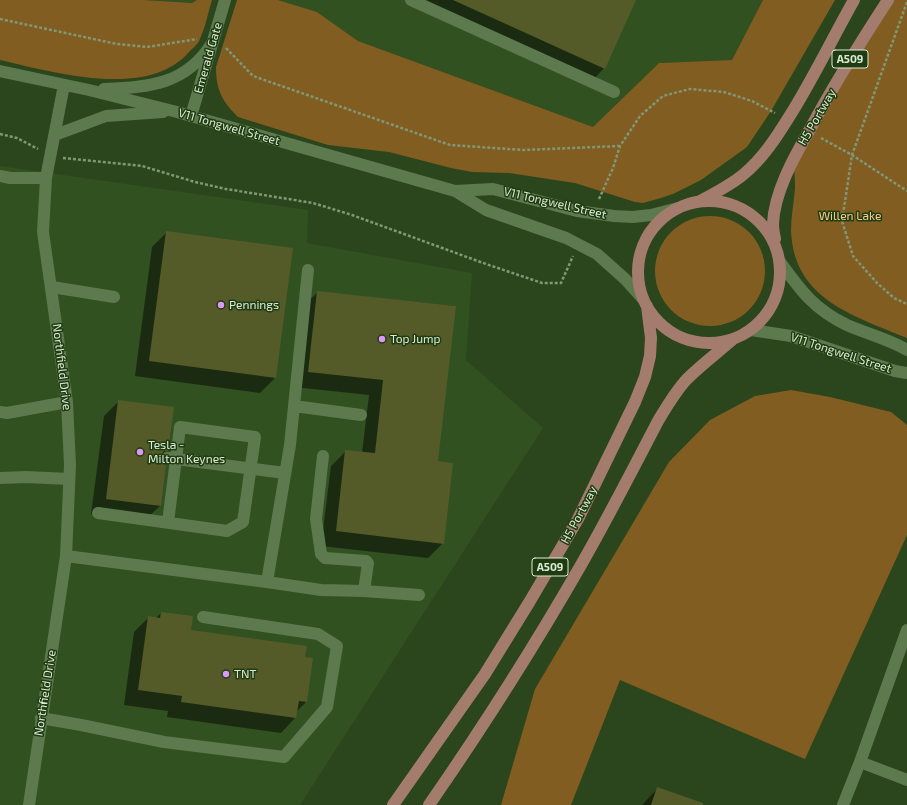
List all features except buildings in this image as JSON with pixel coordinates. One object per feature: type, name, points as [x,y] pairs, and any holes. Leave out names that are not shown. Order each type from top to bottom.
[{"type":"main road","name":"H5 Portway","points":[[700,201],[744,174],[771,145],[796,106],[854,0]]},
{"type":"main road","name":"H5 Portway","points":[[775,243],[773,224],[775,208],[794,157],[853,55],[888,0]]},
{"type":"main road","name":"A509","points":[[429,805],[479,732],[540,635],[581,565],[658,421],[672,399],[686,380],[703,363],[732,340],[751,330],[765,317],[775,300],[780,281],[780,262],[775,243],[763,224],[745,210],[723,202],[700,201],[678,208],[663,218],[651,231],[643,247],[639,264],[639,282],[645,302],[656,320],[668,331],[683,339],[699,343],[716,344],[732,340]]},
{"type":"main road","name":"H5 Portway","points":[[392,805],[485,674],[578,519],[635,402],[645,377],[650,356],[651,338],[645,302]]},
{"type":"street","name":"Emerald Gate","points":[[191,116],[225,0]]},
{"type":"street","points":[[411,0],[614,92]]},
{"type":"street","points":[[89,90],[132,89],[171,80],[192,66],[212,42]]},
{"type":"street","name":"V11 Tongwell Street","points":[[0,71],[89,90],[177,112],[455,191],[486,210],[566,238],[597,254],[625,279],[645,302]]},
{"type":"street","name":"Northfield Drive","points":[[29,805],[66,556],[69,479],[68,402],[43,232],[46,178],[64,85]]},
{"type":"street","points":[[55,135],[106,116],[177,112]]},
{"type":"street","points":[[0,176],[46,178]]},
{"type":"street","name":"V11 Tongwell Street","points":[[455,191],[493,189],[577,210],[614,216],[645,216],[678,208]]},
{"type":"street","name":"V11 Tongwell Street","points":[[780,262],[810,300],[830,316],[847,325],[907,350]]},
{"type":"street","points":[[267,582],[290,445],[308,270]]},
{"type":"street","points":[[52,287],[114,297]]},
{"type":"street","name":"V11 Tongwell Street","points":[[751,330],[791,336],[895,371],[907,372]]},
{"type":"street","points":[[0,412],[6,413],[68,402]]},
{"type":"street","points":[[294,406],[361,415]]},
{"type":"street","points":[[98,513],[227,531],[243,522],[255,437],[175,428],[168,484],[168,522]]},
{"type":"street","points":[[323,456],[316,519],[321,554],[325,558],[366,561],[368,563],[364,591]]},
{"type":"street","points":[[172,458],[285,473]]},
{"type":"street","points":[[0,478],[26,477],[69,479]]},
{"type":"street","points":[[66,556],[321,590],[419,595]]},
{"type":"street","points":[[41,718],[164,742],[284,757],[327,707],[337,646],[318,634],[203,617]]},
{"type":"street","points":[[843,805],[903,655],[907,630]]},
{"type":"street","points":[[860,762],[907,780]]},
{"type":"path","points":[[907,2],[852,154],[842,221],[853,256],[877,283],[894,298],[907,304]]},
{"type":"path","points":[[0,19],[117,44],[147,47],[200,38],[222,45],[253,76],[450,145],[523,150],[620,146]]},
{"type":"path","points":[[596,204],[613,168],[620,146],[640,116],[663,96],[690,88],[724,92],[752,102],[777,115]]},
{"type":"path","points":[[0,134],[17,138],[51,156],[74,160],[142,166],[226,189],[313,203],[352,215],[542,283],[561,283],[574,254]]},
{"type":"path","points":[[818,136],[852,154],[907,191]]},
{"type":"shaded area","points":[[144,0],[197,0],[192,3]]},
{"type":"shaded area","points":[[278,0],[763,0],[732,60],[659,63],[593,127],[358,41],[317,12]]},
{"type":"shaded area","points":[[0,166],[308,210],[307,243],[472,273],[466,360],[543,428],[300,805],[0,805]]},
{"type":"green space","points":[[0,0],[144,0],[192,3],[197,0],[212,0],[199,41],[189,52],[171,67],[149,75],[125,79],[72,75],[46,71],[0,60]]},
{"type":"green space","points":[[237,0],[278,0],[317,12],[358,41],[593,127],[659,63],[732,60],[763,0],[835,0],[771,111],[747,147],[701,180],[673,194],[643,203],[635,202],[575,183],[509,173],[472,172],[389,152],[328,145],[238,117],[221,95],[216,75],[216,67]]},
{"type":"green space","name":"Willen Lake","points":[[888,0],[907,0],[907,338],[867,322],[848,312],[830,302],[815,289],[803,273],[794,254],[791,230],[795,188],[794,157]]},
{"type":"green space","points":[[710,216],[731,220],[741,225],[749,232],[756,240],[761,250],[765,271],[761,292],[756,302],[749,310],[741,317],[731,322],[710,326],[689,322],[679,317],[671,310],[664,302],[659,292],[655,271],[659,250],[664,240],[671,232],[679,225],[689,220]]},
{"type":"green space","points":[[791,390],[830,397],[891,412],[907,425],[907,535],[805,759],[620,680],[571,805],[501,805],[535,689],[669,462],[710,420],[755,396]]},
{"type":"place","name":"Pennings","points":[[221,305]]},
{"type":"place","name":"Top Jump","points":[[382,339]]},
{"type":"place","name":"Tesla - Milton Keynes","points":[[140,452]]},
{"type":"place","name":"TNT","points":[[226,674]]}]
